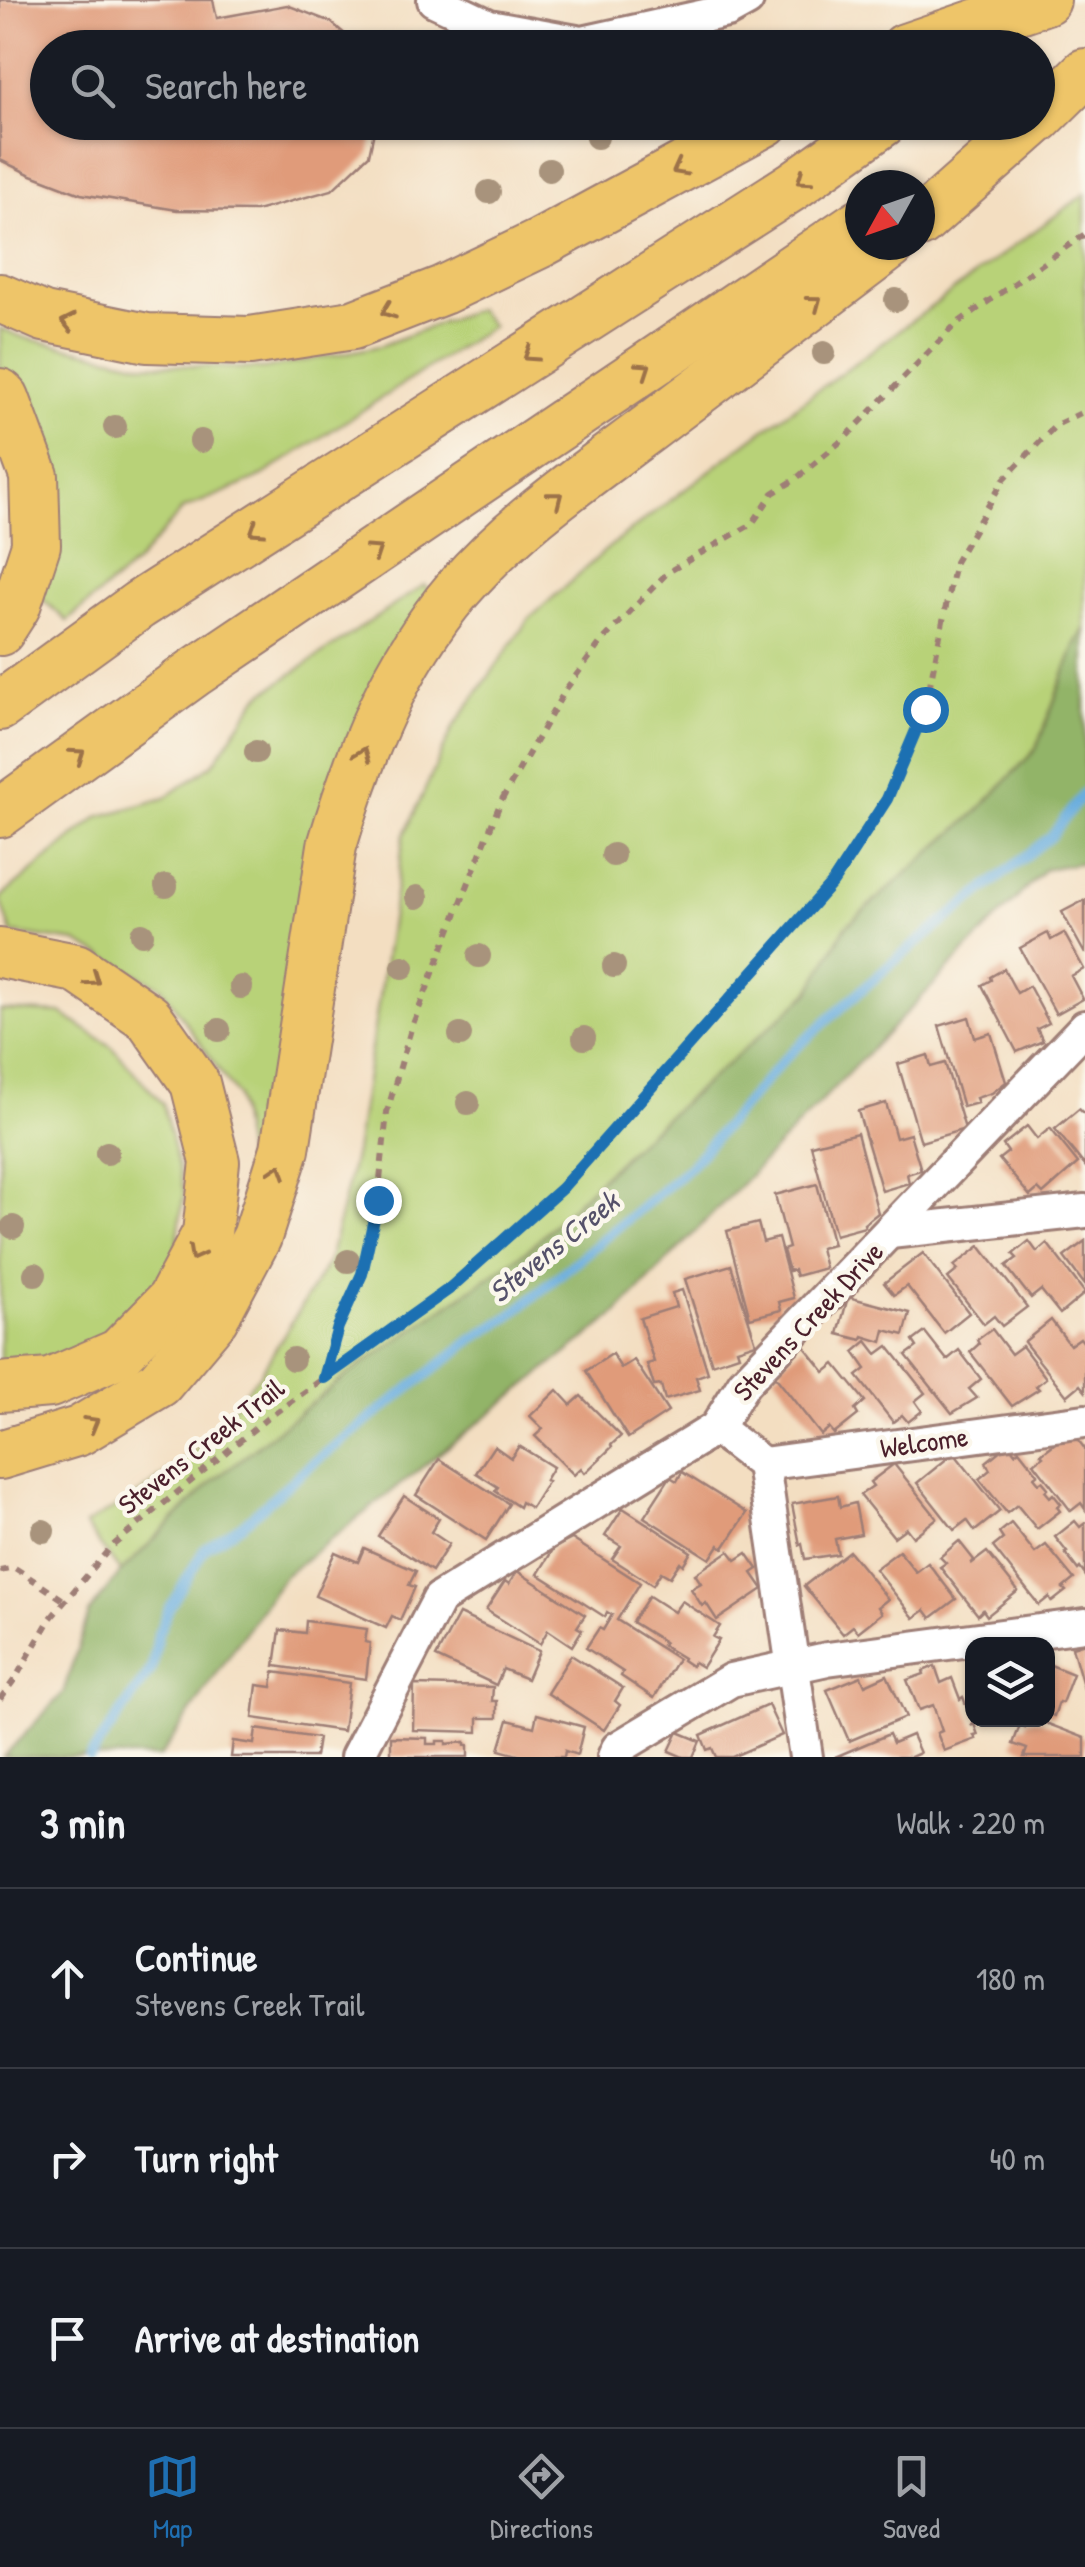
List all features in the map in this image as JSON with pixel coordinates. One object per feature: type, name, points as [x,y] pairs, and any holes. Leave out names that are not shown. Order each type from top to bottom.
[{"type":"highway","points":[[958,30],[1047,0]]},
{"type":"highway","points":[[1008,30],[1047,0]]},
{"type":"highway","points":[[1055,83],[1085,58]]},
{"type":"highway","points":[[1055,102],[1085,72]]},
{"type":"highway","points":[[0,298],[44,317],[146,338],[250,340],[353,325],[443,290],[541,243],[732,140]]},
{"type":"highway","points":[[0,706],[139,606],[793,186],[857,140]]},
{"type":"highway","points":[[935,170],[977,140]]},
{"type":"highway","points":[[935,210],[1014,140]]},
{"type":"highway","points":[[0,813],[195,672],[845,232]]},
{"type":"highway","points":[[0,1455],[80,1431],[159,1384],[214,1318],[256,1237],[285,1150],[332,846],[346,800],[376,720],[417,646],[457,590],[512,532],[871,260]]},
{"type":"highway","points":[[0,393],[34,476],[36,545],[16,606],[0,632]]},
{"type":"highway","points":[[0,953],[76,968],[148,1018],[195,1084],[215,1162],[207,1232],[171,1300],[118,1353],[50,1384],[0,1387]]},
{"type":"street","points":[[434,0],[489,26],[511,30]]},
{"type":"street","points":[[641,30],[727,11],[747,0]]},
{"type":"street","name":"Stevens Creek Drive","points":[[357,1757],[440,1599],[716,1428],[744,1384],[1085,1027]]},
{"type":"street","points":[[890,1232],[1085,1211]]},
{"type":"street","name":"Welcome","points":[[763,1464],[1085,1421]]},
{"type":"street","points":[[716,1428],[763,1464],[806,1757]]},
{"type":"street","points":[[614,1757],[618,1748],[731,1680],[794,1665],[1085,1625]]},
{"type":"path","points":[[324,1378],[338,1327],[362,1274],[378,1200],[387,1112],[411,1029],[501,801],[566,690],[601,642],[668,572],[752,524],[774,493],[844,438],[956,324],[1085,234]]},
{"type":"path","name":"Stevens Creek Trail","points":[[0,1699],[50,1619],[110,1547],[266,1420],[449,1289],[562,1188],[833,882],[887,799],[925,709],[955,562],[1004,479],[1056,425],[1085,412]]},
{"type":"path","points":[[0,1571],[15,1568],[65,1601]]},
{"type":"green space","points":[[1085,194],[1085,628],[1036,749],[976,813],[846,926],[809,993],[640,1140],[528,1250],[346,1376],[212,1482],[121,1572],[85,1525],[144,1491],[196,1450],[260,1374],[329,1261],[355,1152],[404,836],[453,728],[528,620],[608,548]]},
{"type":"green space","points":[[477,309],[492,326],[257,479],[183,509],[137,562],[67,621],[40,597],[0,375],[0,328],[25,338],[143,364],[263,369],[380,346]]},
{"type":"green space","points":[[424,585],[438,597],[283,1046],[249,1173],[237,1096],[161,987],[76,942],[12,933],[0,898],[98,817],[165,798],[213,764],[258,697]]},
{"type":"green space","points":[[1085,628],[1085,862],[1045,869],[615,1315],[283,1577],[160,1757],[3,1757],[63,1693],[89,1613],[121,1572],[212,1482],[346,1376],[528,1250],[640,1140],[809,993],[846,926],[976,813],[1036,749]]},
{"type":"green space","points":[[0,1010],[61,1013],[112,1047],[163,1104],[184,1192],[175,1260],[122,1328],[55,1365],[0,1374]]},
{"type":"building","points":[[0,0],[213,0],[217,18],[287,5],[331,22],[340,30],[30,30],[30,140],[372,140],[369,155],[332,190],[256,211],[177,210],[81,194],[0,160]]},
{"type":"building","points":[[1085,900],[1085,954],[1062,912]]},
{"type":"building","points":[[1048,933],[1051,940],[1064,933],[1084,969],[1071,976],[1083,999],[1056,1014],[1020,948]]},
{"type":"building","points":[[1004,969],[1017,993],[1029,986],[1049,1023],[1037,1029],[1043,1041],[1017,1052],[982,985]]},
{"type":"building","points":[[969,1017],[975,1038],[991,1033],[1006,1082],[992,1093],[976,1098],[978,1103],[963,1107],[939,1026]]},
{"type":"building","points":[[928,1055],[931,1067],[945,1063],[965,1129],[921,1142],[898,1064]]},
{"type":"building","points":[[886,1103],[896,1138],[910,1134],[921,1170],[907,1174],[909,1183],[882,1191],[858,1111]]},
{"type":"building","points":[[1079,1109],[1085,1112],[1085,1166],[1055,1129]]},
{"type":"building","points":[[1027,1126],[1037,1139],[1050,1128],[1078,1163],[1043,1194],[1038,1189],[1030,1196],[999,1159],[1008,1152],[1003,1145]]},
{"type":"building","points":[[857,1133],[878,1213],[865,1227],[835,1235],[811,1145]]},
{"type":"building","points":[[817,1184],[833,1245],[820,1248],[825,1268],[796,1276],[794,1270],[789,1271],[783,1250],[789,1248],[775,1195]]},
{"type":"building","points":[[758,1223],[763,1242],[778,1238],[794,1298],[779,1302],[781,1310],[750,1318],[727,1231]]},
{"type":"building","points":[[1029,1241],[1037,1252],[1047,1243],[1085,1293],[1060,1314],[1041,1290],[1031,1298],[1006,1266]]},
{"type":"building","points":[[1085,1241],[1085,1285],[1064,1257]]},
{"type":"building","points":[[980,1246],[1027,1307],[1002,1326],[994,1316],[984,1324],[948,1278],[958,1270],[954,1266]]},
{"type":"building","points":[[923,1253],[969,1313],[944,1333],[907,1286],[894,1295],[884,1283]]},
{"type":"building","points":[[731,1265],[756,1343],[737,1349],[739,1355],[712,1364],[685,1279]]},
{"type":"building","points":[[682,1290],[708,1373],[696,1377],[700,1390],[665,1400],[661,1385],[654,1386],[647,1364],[654,1362],[640,1318],[676,1307],[672,1293]]},
{"type":"building","points":[[848,1297],[910,1313],[904,1335],[885,1330],[882,1342],[838,1334]]},
{"type":"building","points":[[1051,1320],[1070,1345],[1080,1338],[1085,1344],[1085,1391],[1080,1385],[1067,1396],[1024,1342]]},
{"type":"building","points":[[992,1329],[1011,1354],[1022,1346],[1046,1378],[1036,1386],[1039,1389],[1012,1406],[970,1352],[979,1344],[977,1340]]},
{"type":"building","points":[[925,1332],[947,1360],[959,1350],[981,1379],[969,1389],[977,1398],[952,1413],[906,1355],[917,1347],[913,1341]]},
{"type":"building","points":[[867,1341],[877,1354],[888,1346],[925,1393],[915,1401],[922,1411],[908,1422],[902,1415],[893,1422],[857,1376],[866,1369],[854,1352]]},
{"type":"building","points":[[804,1346],[825,1372],[835,1364],[865,1401],[855,1410],[858,1415],[834,1434],[829,1428],[821,1435],[774,1375],[783,1368],[780,1365]]},
{"type":"building","points":[[612,1354],[621,1368],[634,1360],[668,1412],[628,1438],[586,1371]]},
{"type":"building","points":[[557,1390],[571,1405],[581,1396],[621,1436],[585,1473],[581,1468],[574,1475],[535,1436],[543,1429],[530,1416]]},
{"type":"building","points":[[1075,1436],[1085,1449],[1085,1509],[1081,1503],[1071,1511],[1034,1463],[1062,1438]]},
{"type":"building","points":[[1008,1444],[1015,1453],[1019,1450],[1038,1474],[1034,1477],[1061,1504],[1057,1507],[1060,1511],[1037,1529],[1017,1505],[1007,1513],[979,1479],[990,1470],[986,1462]]},
{"type":"building","points":[[494,1446],[511,1458],[519,1446],[553,1467],[531,1508],[521,1502],[519,1507],[476,1473]]},
{"type":"building","points":[[954,1453],[1000,1511],[975,1531],[967,1520],[954,1530],[917,1483]]},
{"type":"building","points":[[439,1459],[509,1504],[486,1540],[416,1495]]},
{"type":"building","points":[[894,1464],[937,1518],[913,1537],[906,1528],[894,1537],[860,1495]]},
{"type":"building","points":[[682,1472],[747,1513],[724,1548],[719,1545],[710,1559],[644,1517],[670,1477],[677,1481]]},
{"type":"building","points":[[404,1496],[439,1519],[431,1532],[449,1544],[432,1571],[378,1536]]},
{"type":"building","points":[[838,1496],[840,1507],[855,1503],[861,1534],[835,1539],[838,1554],[805,1559],[792,1504]]},
{"type":"building","points":[[623,1508],[691,1552],[670,1577],[661,1572],[653,1585],[612,1559],[621,1546],[605,1536]]},
{"type":"building","points":[[1075,1521],[1080,1527],[1085,1523],[1085,1575],[1055,1537]]},
{"type":"building","points":[[1011,1523],[1035,1553],[1046,1545],[1074,1579],[1052,1602],[1049,1597],[1039,1605],[993,1547],[1003,1539],[999,1533]]},
{"type":"building","points":[[572,1539],[640,1583],[617,1620],[678,1659],[654,1698],[586,1648],[612,1615],[607,1612],[605,1617],[538,1574],[554,1548]]},
{"type":"building","points":[[959,1541],[974,1560],[971,1564],[987,1552],[1018,1591],[987,1616],[983,1610],[978,1615],[940,1567],[946,1563],[940,1557]]},
{"type":"building","points":[[364,1548],[416,1571],[409,1585],[415,1587],[400,1620],[392,1616],[386,1628],[315,1596],[335,1552],[358,1562]]},
{"type":"building","points":[[729,1551],[736,1560],[747,1553],[758,1569],[752,1573],[763,1589],[717,1620],[691,1589],[701,1583],[695,1574]]},
{"type":"building","points":[[849,1551],[888,1599],[878,1607],[882,1613],[858,1632],[853,1626],[843,1634],[804,1586]]},
{"type":"building","points":[[899,1551],[916,1572],[928,1563],[956,1599],[931,1618],[925,1610],[914,1618],[875,1569]]},
{"type":"building","points":[[517,1571],[585,1615],[577,1627],[582,1630],[572,1646],[548,1630],[540,1644],[486,1610],[505,1581],[509,1584]]},
{"type":"building","points":[[649,1596],[674,1612],[682,1601],[720,1626],[713,1637],[719,1640],[702,1667],[694,1662],[691,1666],[662,1645],[664,1642],[632,1622]]},
{"type":"building","points":[[459,1614],[539,1651],[527,1679],[503,1669],[496,1685],[436,1657]]},
{"type":"building","points":[[306,1621],[367,1629],[365,1642],[370,1643],[366,1679],[275,1666],[280,1630],[305,1633]]},
{"type":"building","points":[[1085,1643],[1085,1689],[1084,1689],[1072,1647]]},
{"type":"building","points":[[571,1655],[623,1688],[615,1701],[620,1705],[604,1730],[547,1693]]},
{"type":"building","points":[[935,1666],[941,1683],[952,1678],[965,1702],[965,1727],[975,1727],[976,1739],[944,1751],[933,1705],[919,1710],[907,1680],[924,1674],[923,1671]]},
{"type":"building","points":[[1055,1667],[1073,1674],[1062,1703],[1059,1702],[1055,1713]]},
{"type":"building","points":[[274,1672],[349,1683],[343,1731],[253,1718],[257,1685],[272,1687]]},
{"type":"building","points":[[887,1675],[906,1717],[849,1741],[827,1690],[861,1676],[865,1685]]},
{"type":"building","points":[[414,1685],[493,1687],[497,1718],[478,1718],[478,1732],[413,1730]]},
{"type":"building","points":[[768,1705],[782,1735],[732,1757],[716,1757],[712,1748],[707,1750],[701,1735]]},
{"type":"building","points":[[537,1714],[584,1727],[577,1755],[565,1751],[564,1757],[525,1757],[499,1750],[508,1720],[534,1727]]},
{"type":"building","points":[[1019,1727],[1055,1727],[1085,1738],[1085,1757],[1024,1757],[1027,1749],[1013,1744]]},
{"type":"building","points":[[256,1729],[318,1738],[315,1757],[231,1757],[233,1741],[254,1744]]},
{"type":"building","points":[[678,1732],[700,1741],[693,1757],[669,1751]]},
{"type":"building","points":[[889,1734],[893,1743],[912,1735],[920,1753],[911,1757],[835,1757]]},
{"type":"building","points":[[391,1737],[427,1738],[427,1744],[465,1742],[468,1757],[391,1757]]},
{"type":"waterway","name":"Stevens Creek","points":[[90,1757],[152,1669],[158,1634],[169,1608],[205,1548],[242,1525],[303,1471],[473,1339],[509,1317],[661,1191],[690,1166],[785,1058],[892,963],[1051,836],[1085,792]]},
{"type":"route","points":[[378,1200],[362,1274],[338,1327],[324,1378],[449,1289],[562,1188],[833,882],[887,799],[925,709]]}]
